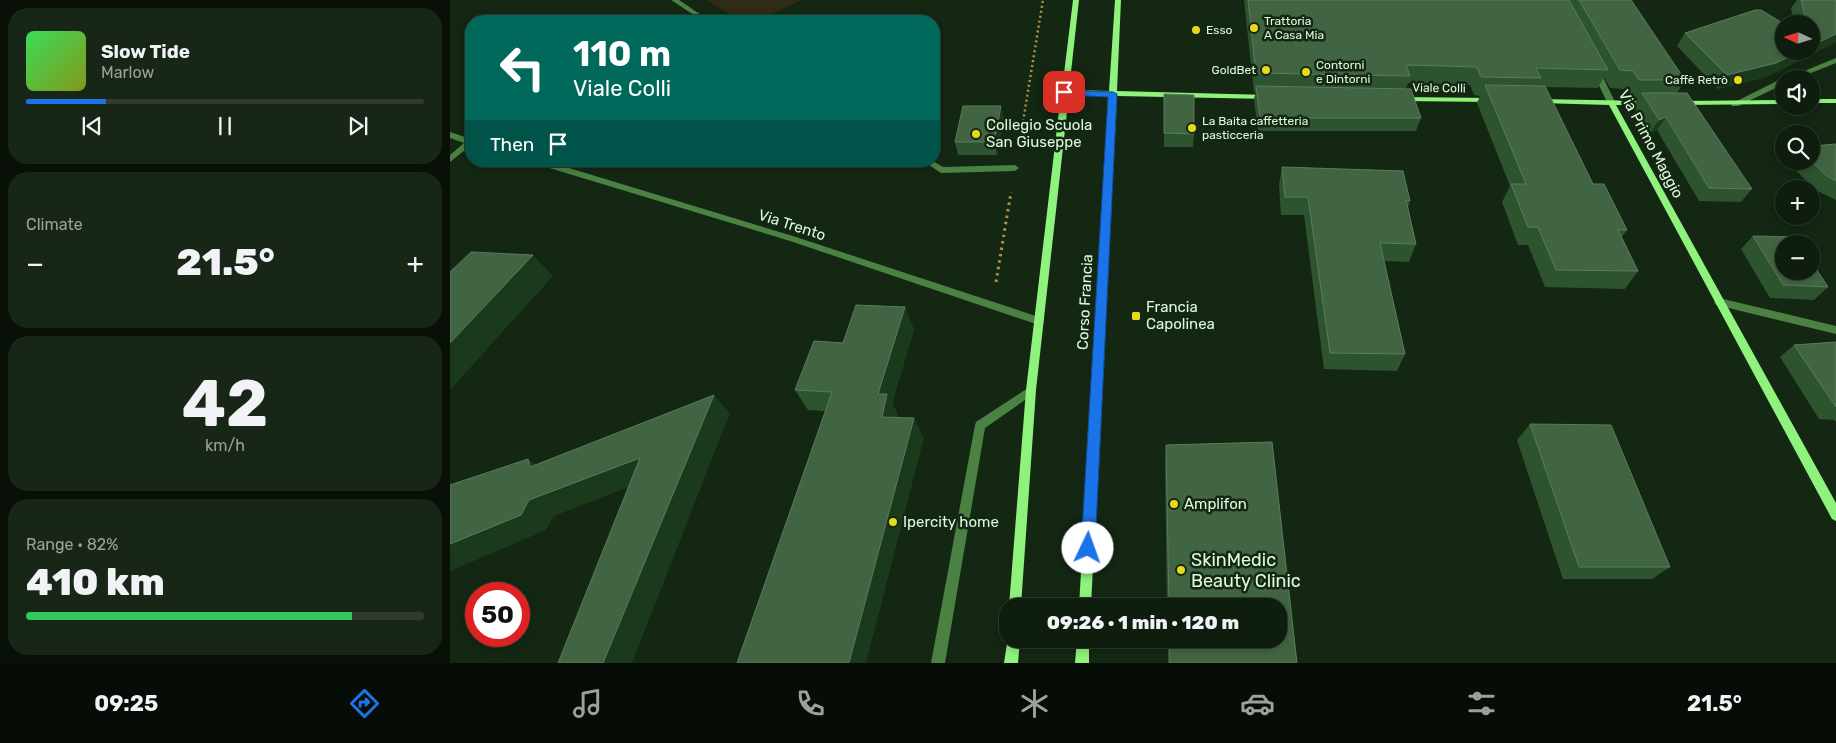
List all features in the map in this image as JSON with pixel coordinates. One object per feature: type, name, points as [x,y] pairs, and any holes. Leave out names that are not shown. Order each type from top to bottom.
[{"type":"main road","points":[[1016,598],[1031,390],[1076,0]]},
{"type":"main road","name":"Corso Francia","points":[[1085,598],[1118,0]]},
{"type":"main road","points":[[1064,92],[1279,97]]},
{"type":"main road","name":"Viale Colli","points":[[1396,99],[1504,100]]},
{"type":"main road","points":[[1534,101],[1652,103]]},
{"type":"main road","points":[[1820,101],[1836,101]]},
{"type":"main road","name":"Via Primo Maggio","points":[[1611,102],[1836,515]]},
{"type":"main road","points":[[1671,103],[1775,102]]},
{"type":"main road","points":[[1011,663],[1012,648]]},
{"type":"main road","points":[[1082,663],[1083,648]]},
{"type":"street","points":[[674,0],[698,15]]},
{"type":"street","points":[[1811,70],[1836,60]]},
{"type":"street","name":"Via Primo Maggio","points":[[1591,63],[1611,102]]},
{"type":"street","points":[[1735,104],[1775,85]]},
{"type":"street","points":[[450,135],[465,140]]},
{"type":"street","points":[[450,159],[465,146]]},
{"type":"street","name":"Via Trento","points":[[556,167],[793,239],[1039,320]]},
{"type":"street","points":[[936,167],[941,170],[1015,168]]},
{"type":"street","points":[[1719,302],[1836,330]]},
{"type":"street","points":[[938,663],[980,425],[1031,390]]},
{"type":"shaded area","points":[[707,0],[802,0],[770,15],[731,15]]},
{"type":"building","points":[[1248,0],[1569,0],[1608,70],[1536,68],[1541,78],[1481,77],[1477,67],[1406,65],[1410,76],[1256,73]]},
{"type":"building","points":[[1579,0],[1631,0],[1685,80],[1639,80],[1633,71],[1620,70]]},
{"type":"building","points":[[1801,0],[1836,0],[1836,34],[1820,42],[1820,15],[1805,15]]},
{"type":"building","points":[[1755,10],[1761,10],[1775,19],[1775,60],[1782,60],[1727,75],[1685,33]]},
{"type":"building","points":[[1485,85],[1545,86],[1593,184],[1604,184],[1627,230],[1618,230],[1638,271],[1556,270],[1538,227],[1528,227],[1511,184],[1526,184]]},
{"type":"building","points":[[1256,86],[1411,89],[1421,118],[1260,118]]},
{"type":"building","points":[[1642,93],[1687,93],[1752,189],[1709,188],[1666,117],[1659,120]]},
{"type":"building","points":[[1164,94],[1194,95],[1194,134],[1164,133]]},
{"type":"building","points":[[963,106],[1001,106],[994,142],[955,142]]},
{"type":"building","points":[[1836,144],[1836,181],[1820,169],[1820,145]]},
{"type":"building","points":[[1282,167],[1403,171],[1410,201],[1406,200],[1416,244],[1380,243],[1405,354],[1330,353],[1308,197],[1285,197]]},
{"type":"building","points":[[1753,236],[1775,237],[1775,272]]},
{"type":"building","points":[[471,252],[533,255],[450,343],[450,272]]},
{"type":"building","points":[[1820,275],[1828,287],[1783,285],[1780,280],[1820,280]]},
{"type":"building","points":[[856,305],[905,307],[878,394],[887,394],[882,417],[914,418],[849,663],[737,663],[832,392],[795,390],[814,341],[843,343]]},
{"type":"building","points":[[1836,342],[1836,407],[1794,345]]},
{"type":"building","points":[[714,395],[603,663],[558,663],[640,458],[529,500],[521,515],[450,544],[450,485],[528,459],[530,467]]},
{"type":"building","points":[[1530,424],[1611,425],[1670,567],[1579,567]]},
{"type":"building","points":[[1272,442],[1297,663],[1170,663],[1169,648],[1287,648],[1287,598],[1169,598],[1166,445]]},
{"type":"place","name":"Trattoria A Casa Mia","points":[[1254,28]]},
{"type":"place","name":"Esso","points":[[1196,30]]},
{"type":"place","name":"GoldBet","points":[[1266,70]]},
{"type":"place","name":"Contorni e Dintorni","points":[[1306,72]]},
{"type":"place","name":"Caffè Retrò","points":[[1738,80]]},
{"type":"place","name":"La Baita caffetteria pasticceria","points":[[1192,128]]},
{"type":"place","name":"Collegio Scuola San Giuseppe","points":[[976,134]]},
{"type":"place","name":"Francia Capolinea","points":[[1136,316]]},
{"type":"place","name":"Amplifon","points":[[1174,504]]},
{"type":"place","name":"Ipercity home","points":[[893,522]]},
{"type":"place","name":"SkinMedic Beauty Clinic","points":[[1181,570]]},
{"type":"route","points":[[1064,92],[1113,94],[1088,548]]}]
